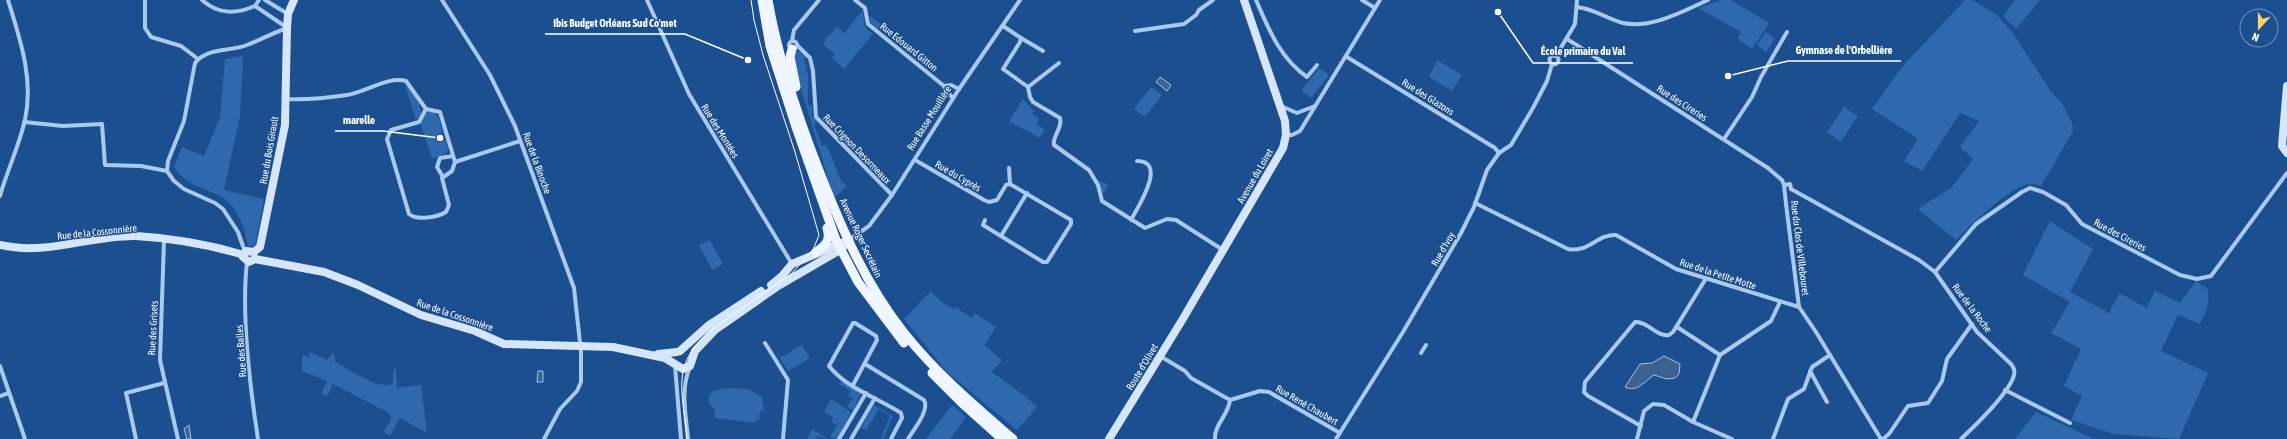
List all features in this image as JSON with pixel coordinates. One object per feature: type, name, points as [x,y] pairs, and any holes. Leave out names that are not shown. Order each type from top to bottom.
[{"type":"main road","name":"Avenue Roger Secrétain","points":[[762,0],[770,46],[810,165],[824,195]]},
{"type":"main road","name":"Avenue Roger Secrétain","points":[[768,0],[787,77],[824,195],[843,245],[870,299],[916,357],[964,405],[1002,439]]},
{"type":"main road","points":[[794,45],[790,57],[793,76],[824,195]]},
{"type":"main road","points":[[810,165],[829,235],[826,245],[815,253]]},
{"type":"main road","name":"Avenue Roger Secrétain","points":[[843,245],[860,266],[892,317],[927,360],[1013,439]]},
{"type":"street","points":[[0,196],[24,122],[28,80],[25,60],[8,0]]},
{"type":"street","points":[[145,0],[145,28],[150,37],[181,46],[198,59]]},
{"type":"street","points":[[202,0],[217,10],[231,13],[255,6],[259,0]]},
{"type":"street","points":[[265,0],[288,14]]},
{"type":"street","name":"Rue du Bois Girault","points":[[249,256],[260,248],[285,125],[288,14],[294,0]]},
{"type":"street","name":"Rue de la Binoche","points":[[442,0],[490,75],[520,141],[574,288],[580,345],[579,386],[560,409],[544,439]]},
{"type":"street","name":"Rue des Montées","points":[[647,0],[689,94],[792,264]]},
{"type":"street","points":[[794,45],[794,30],[820,0]]},
{"type":"street","name":"Rue Edouard Gitton","points":[[855,0],[866,10],[868,24],[944,86],[953,98]]},
{"type":"street","name":"Rue Basse Mouillère","points":[[691,363],[697,348],[715,330],[869,226],[892,196],[953,98],[1003,26],[1019,0]]},
{"type":"street","points":[[1134,31],[1184,24],[1196,15],[1199,10],[1214,0]]},
{"type":"street","name":"Avenue du Loiret","points":[[1189,305],[1280,154],[1286,135],[1285,121],[1244,0]]},
{"type":"street","points":[[1256,0],[1271,34],[1289,62],[1307,77],[1318,65]]},
{"type":"street","points":[[1362,0],[1375,8]]},
{"type":"street","points":[[1286,135],[1297,133],[1316,106],[1347,57],[1380,0]]},
{"type":"street","points":[[1566,40],[1575,24],[1577,0]]},
{"type":"street","points":[[1577,7],[1593,9],[1625,23],[1648,23],[1666,18],[1708,0]]},
{"type":"street","points":[[255,6],[287,28]]},
{"type":"street","points":[[1003,26],[1043,51]]},
{"type":"street","points":[[24,122],[63,126],[102,124],[105,165],[141,166],[167,171],[168,161],[184,121],[195,64],[198,59],[208,53],[246,45],[287,28]]},
{"type":"street","points":[[1724,139],[1752,97],[1761,77],[1787,32]]},
{"type":"street","points":[[1020,38],[1020,42],[1003,69],[1028,87],[1031,100],[1060,118],[1061,127],[1053,142],[1056,147],[1086,166],[1098,185],[1102,201],[1145,228],[1167,220],[1176,220],[1223,250]]},
{"type":"street","name":"Rue d'Ivoy","points":[[1336,439],[1422,301],[1461,233],[1488,170],[1499,153],[1511,145],[1547,81],[1552,64],[1550,58],[1556,56],[1566,40]]},
{"type":"street","name":"Rue des Cireries","points":[[1566,40],[1768,168],[1784,185]]},
{"type":"street","name":"Rue Crignon Desormeaux","points":[[794,45],[810,58],[813,71],[816,118],[892,196]]},
{"type":"street","name":"Rue des Glazons","points":[[1347,57],[1495,148],[1499,153]]},
{"type":"street","points":[[1028,87],[1059,63]]},
{"type":"street","points":[[286,99],[310,100],[347,95],[396,80],[401,80],[411,86],[426,109]]},
{"type":"street","name":"Rue Edouard Gitton","points":[[944,86],[950,85],[959,89]]},
{"type":"street","points":[[2287,86],[2282,146],[2287,153]]},
{"type":"street","points":[[1280,106],[1297,112],[1316,106]]},
{"type":"street","points":[[426,109],[436,110],[442,115],[455,162],[452,171],[443,177]]},
{"type":"street","points":[[426,109],[419,122],[391,130],[387,139],[409,214],[415,218],[448,214],[449,205],[442,182],[443,177],[437,167],[440,158],[453,156]]},
{"type":"street","points":[[455,162],[520,141]]},
{"type":"street","name":"Rue du Cyprès","points":[[915,160],[989,202],[997,200],[1006,185],[1010,184]]},
{"type":"street","points":[[1131,220],[1142,202],[1152,171],[1151,166],[1145,161],[1137,161]]},
{"type":"street","points":[[985,220],[983,225],[1043,262],[1050,260],[1071,224],[1071,220],[1010,184],[1009,168]]},
{"type":"street","name":"Rue des Balles","points":[[167,171],[174,181],[184,190],[223,209],[238,232],[249,256],[248,336],[258,439]]},
{"type":"street","name":"Rue des Cireries","points":[[1934,272],[1976,224],[2030,188],[2043,192],[2066,205],[2082,224],[2180,275],[2197,279],[2211,276],[2287,173]]},
{"type":"street","points":[[1784,185],[1790,184],[1791,189],[1786,191]]},
{"type":"street","name":"Rue du Clos de Villebouret","points":[[1784,185],[1786,191],[1786,204],[1799,307]]},
{"type":"street","name":"Rue de la Roche","points":[[1791,189],[1901,248],[1934,272],[1972,324],[2015,369],[2014,376],[2005,390],[1961,439]]},
{"type":"street","points":[[1002,236],[1027,193]]},
{"type":"street","name":"Rue de la Petite Motte","points":[[1475,203],[1573,250],[1588,247],[1606,236],[1619,236],[1668,265],[1705,280],[1799,307]]},
{"type":"street","name":"Rue de la Cossonnière","points":[[0,245],[36,250],[135,236],[213,247],[324,272],[358,285],[421,315],[475,331],[504,344],[613,346],[655,355],[675,363]]},
{"type":"street","name":"Rue des Grisets","points":[[164,240],[160,360],[164,383],[178,439]]},
{"type":"street","name":"Rue Basse Mouillère","points":[[679,352],[709,325],[776,282],[792,264],[815,253],[843,245]]},
{"type":"street","points":[[792,264],[800,272]]},
{"type":"street","points":[[1640,426],[1588,396],[1584,386],[1591,374],[1635,322],[1641,322],[1665,336],[1669,335],[1677,327],[1705,280]]},
{"type":"street","points":[[1693,422],[1720,355],[1771,321],[1780,302]]},
{"type":"street","name":"Route d'Olivet","points":[[1109,439],[1160,356],[1189,305]]},
{"type":"street","points":[[1799,307],[1882,439],[1889,434],[1908,406],[1928,403],[1942,380],[1947,359],[1972,324]]},
{"type":"street","points":[[853,385],[876,344],[877,338],[853,323],[829,366],[839,377],[902,415],[902,418],[891,439]]},
{"type":"street","points":[[1677,327],[1720,355]]},
{"type":"street","points":[[765,343],[788,380],[783,439]]},
{"type":"street","points":[[1421,353],[1426,345]]},
{"type":"street","points":[[681,439],[674,357],[679,352],[689,352],[691,363],[684,385],[688,439]]},
{"type":"street","name":"Rue de la Cossonnière","points":[[655,355],[679,352]]},
{"type":"street","points":[[1773,439],[1788,399],[1804,389],[1810,371],[1815,365],[1830,355]]},
{"type":"street","points":[[1160,356],[1185,371],[1191,378],[1230,400],[1229,409],[1215,433],[1215,439]]},
{"type":"street","points":[[675,363],[682,369],[691,363]]},
{"type":"street","points":[[864,364],[924,400],[925,410],[908,439]]},
{"type":"street","points":[[0,366],[25,439]]},
{"type":"street","points":[[1810,371],[1827,402]]},
{"type":"street","points":[[136,439],[126,394],[164,383]]},
{"type":"street","points":[[2005,390],[2070,424]]},
{"type":"street","name":"Rue René Chaubert","points":[[1230,400],[1260,391],[1269,392],[1340,433]]},
{"type":"street","points":[[0,396],[9,393]]},
{"type":"street","points":[[839,439],[866,393]]},
{"type":"street","points":[[851,439],[875,398]]},
{"type":"street","points":[[1637,439],[1644,411],[1653,404],[1664,405],[1693,422],[1732,439]]},
{"type":"shaded area","points":[[1721,0],[1731,0],[1769,23],[1752,49],[1737,38],[1741,32],[1698,8]]},
{"type":"shaded area","points":[[1965,0],[1972,0],[1997,15],[2012,32],[2051,92],[2061,102],[2072,122],[2073,131],[2041,186],[2029,184],[2021,186],[2001,199],[1956,240],[1918,209],[1952,187],[1973,159],[1960,147],[1979,121],[1960,113],[1922,171],[1904,161],[1918,139],[1872,109],[1902,67]]},
{"type":"shaded area","points":[[2015,0],[2040,0],[2016,29],[2003,16]]},
{"type":"shaded area","points":[[863,10],[865,27],[873,34],[844,69],[832,58],[835,54],[824,45],[825,40],[837,27],[844,33]]},
{"type":"shaded area","points":[[870,16],[883,26],[880,30],[870,22]]},
{"type":"shaded area","points":[[1766,32],[1775,38],[1766,52],[1757,45]]},
{"type":"shaded area","points":[[796,51],[801,52],[807,57],[804,59],[808,76],[808,105],[812,105],[812,116],[817,122],[814,124],[822,146],[827,145],[841,181],[847,186],[834,198],[791,56]]},
{"type":"shaded area","points":[[243,56],[240,116],[224,190],[264,199],[255,246],[248,246],[245,232],[236,211],[226,200],[189,182],[174,167],[182,147],[204,156],[220,117],[225,59]]},
{"type":"shaded area","points":[[1437,60],[1462,75],[1452,91],[1429,77]]},
{"type":"shaded area","points":[[1319,68],[1329,75],[1311,98],[1301,91]]},
{"type":"shaded area","points":[[1160,77],[1171,85],[1167,91],[1156,82]]},
{"type":"shaded area","points":[[405,85],[414,95],[420,108],[420,116],[416,120]]},
{"type":"shaded area","points":[[1151,87],[1162,95],[1145,117],[1134,109]]},
{"type":"shaded area","points":[[1023,99],[1034,111],[1032,114],[1039,119],[1036,124],[1045,130],[1039,138],[1009,122]]},
{"type":"shaded area","points":[[1844,107],[1858,116],[1841,142],[1827,132]]},
{"type":"shaded area","points":[[431,111],[438,116],[448,148],[446,154],[432,158],[420,123],[426,114]]},
{"type":"shaded area","points":[[1096,179],[1108,185],[1110,183],[1103,194]]},
{"type":"shaded area","points":[[2050,221],[2093,249],[2070,292],[2109,313],[2119,293],[2147,308],[2155,291],[2180,303],[2196,281],[2207,288],[2208,302],[2200,324],[2178,315],[2161,351],[2208,373],[2179,439],[2113,434],[2071,420],[2082,396],[2064,386],[2081,349],[2051,333],[2070,302],[2023,275]]},
{"type":"shaded area","points":[[710,240],[723,264],[712,270],[699,245]]},
{"type":"shaded area","points":[[931,291],[941,302],[953,309],[955,307],[972,318],[975,313],[996,327],[984,345],[1002,360],[992,372],[1025,396],[1037,407],[1017,430],[947,372],[904,319]]},
{"type":"shaded area","points":[[802,345],[810,358],[788,371],[780,358]]},
{"type":"shaded area","points":[[309,352],[327,360],[334,352],[335,362],[381,385],[393,383],[393,370],[396,369],[397,388],[421,385],[427,433],[400,418],[390,436],[384,432],[391,419],[389,413],[333,384],[327,396],[321,394],[327,381],[302,371],[302,355],[310,358]]},
{"type":"shaded area","points":[[1664,356],[1680,364],[1679,374],[1675,378],[1667,379],[1654,375],[1637,387],[1625,387],[1640,364],[1652,363]]},
{"type":"shaded area","points":[[538,371],[543,371],[543,382],[537,382]]},
{"type":"shaded area","points":[[841,381],[861,393],[853,410],[847,407],[853,398],[848,396],[851,391],[839,384]]},
{"type":"shaded area","points":[[727,388],[749,389],[762,397],[764,411],[760,411],[759,420],[756,420],[755,423],[715,418],[715,410],[709,404],[709,396],[713,391]]},
{"type":"shaded area","points":[[831,399],[851,412],[837,439],[830,437],[837,425],[831,422],[833,417],[824,412]]},
{"type":"shaded area","points":[[874,405],[893,416],[883,439],[881,438],[890,416],[879,409],[866,430],[861,428]]},
{"type":"shaded area","points":[[952,405],[966,417],[950,439],[926,439]]},
{"type":"shaded area","points":[[2036,412],[2094,439],[2015,439]]},
{"type":"shaded area","points":[[189,425],[191,439],[187,439],[184,429]]},
{"type":"shaded area","points":[[812,429],[828,439],[818,436],[816,439],[807,439]]},
{"type":"tram line","points":[[687,439],[682,378],[690,354],[700,341],[714,328],[791,274],[813,250],[819,235],[795,152],[763,55],[754,20],[751,0]]},
{"type":"place","name":"École primaire du Val","points":[[1498,12]]},
{"type":"place","name":"Ibis Budget Orléans Sud Co'met","points":[[748,60]]},
{"type":"place","name":"Gymnase de l'Orbellière","points":[[1728,76]]},
{"type":"place","name":"marelle","points":[[440,138]]}]
